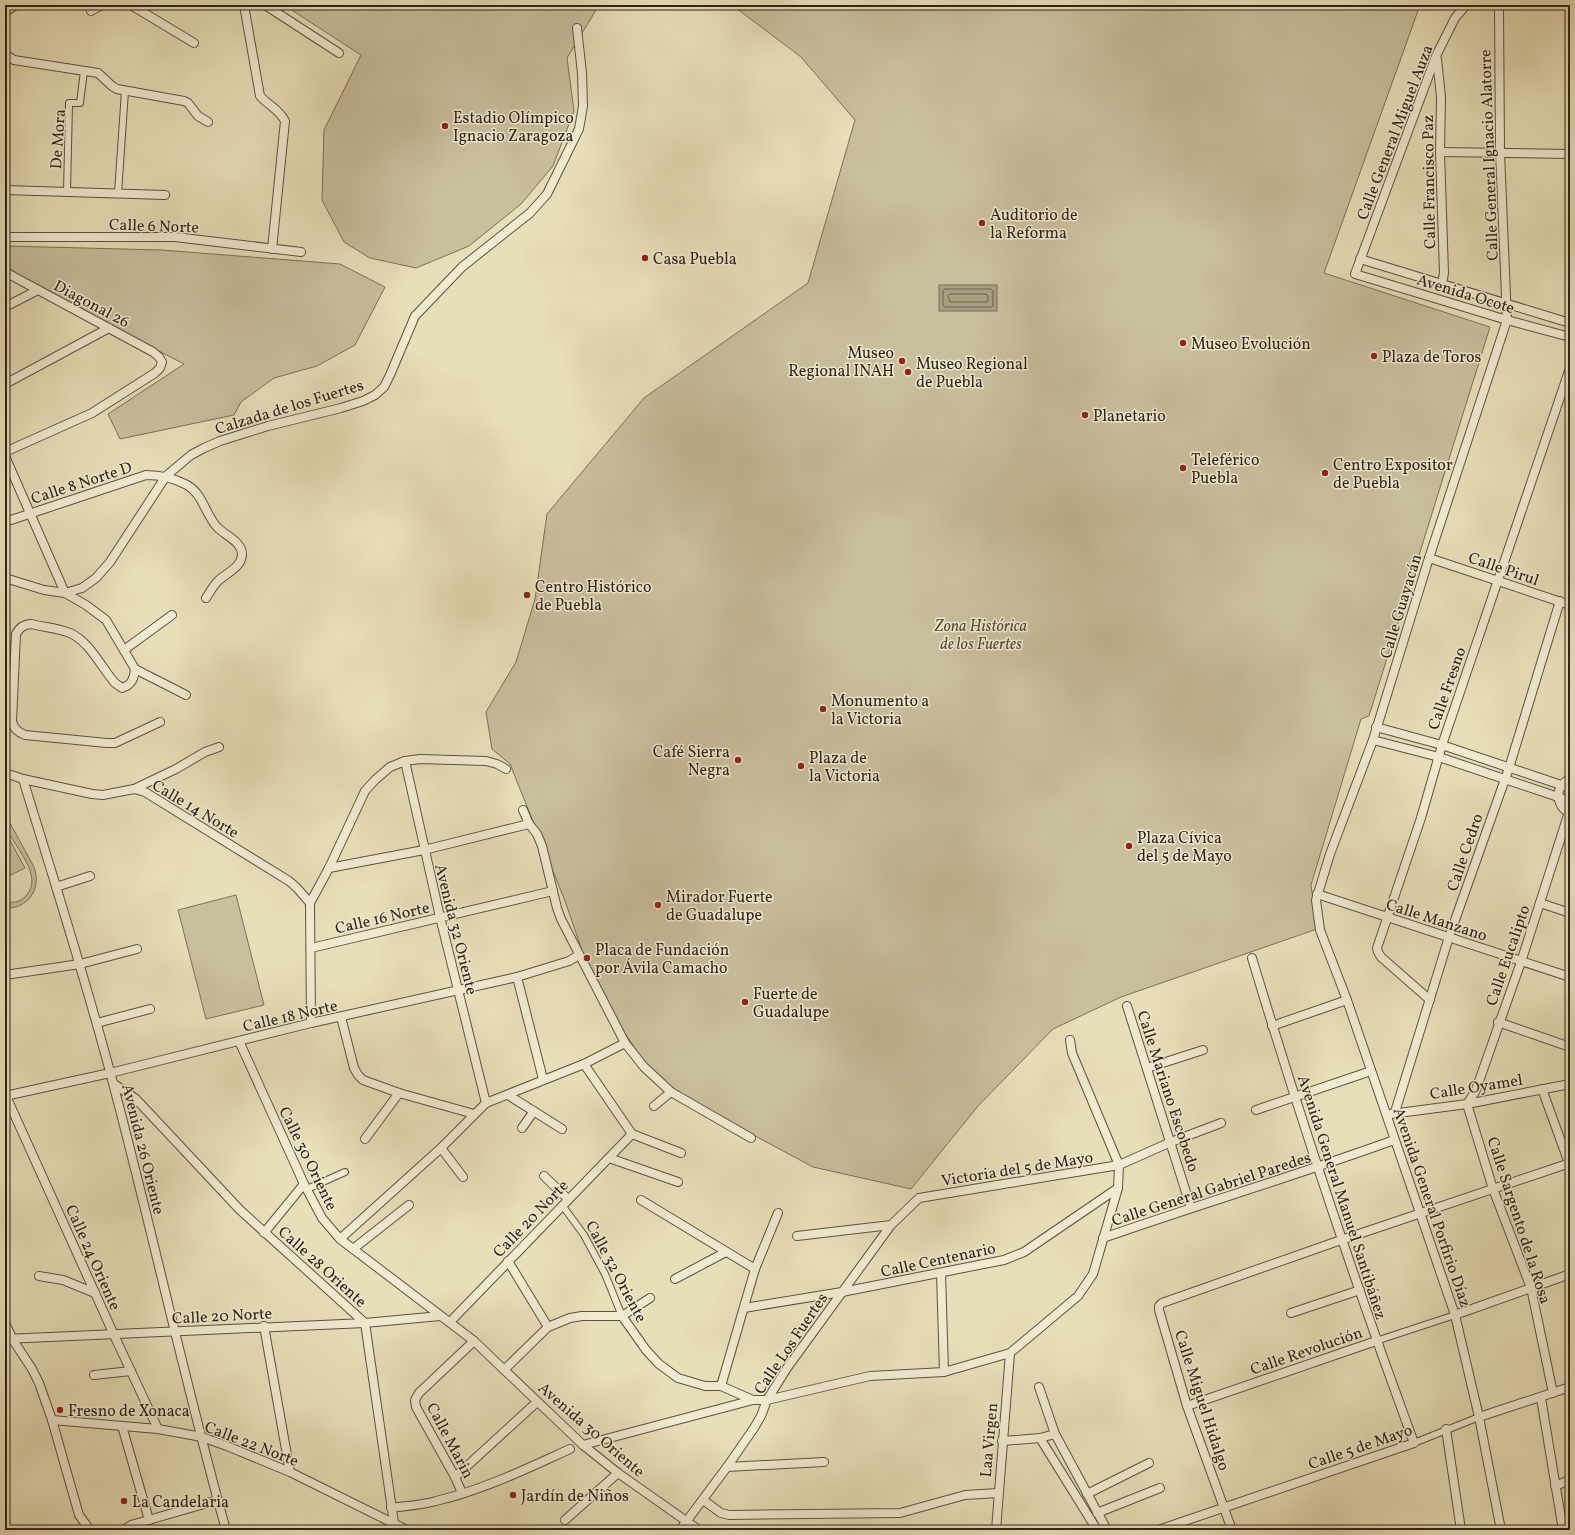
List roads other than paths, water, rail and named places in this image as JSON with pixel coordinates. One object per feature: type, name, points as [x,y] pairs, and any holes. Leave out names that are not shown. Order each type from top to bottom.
[{"type":"street","points":[[5,12],[16,5]]},
{"type":"street","points":[[91,11],[101,5]]},
{"type":"street","points":[[131,5],[194,43]]},
{"type":"street","points":[[244,5],[260,96],[266,103],[282,114],[286,121],[272,249]]},
{"type":"street","points":[[265,5],[339,53]]},
{"type":"street","name":"Calle General Miguel Auza","points":[[1355,274],[1436,56],[1455,18],[1466,5]]},
{"type":"street","name":"Calle General Ignacio Alatorre","points":[[1499,5],[1500,153],[1507,320]]},
{"type":"street","name":"Calzada de los Fuertes","points":[[5,578],[44,590],[65,593],[82,588],[96,578],[110,562],[166,476],[191,456],[220,441],[268,426],[363,401],[375,395],[384,387],[415,316],[462,267],[530,213],[547,194],[578,129],[583,106],[582,73],[577,28]]},
{"type":"street","points":[[5,54],[14,60],[98,73],[112,86],[125,91],[184,100],[198,116],[208,122]]},
{"type":"street","name":"Calle Francisco Paz","points":[[1436,56],[1441,97],[1440,152],[1444,272],[1442,284]]},
{"type":"street","name":"De Mora","points":[[67,192],[69,104],[80,103],[84,71]]},
{"type":"street","points":[[118,193],[125,91]]},
{"type":"street","points":[[1440,152],[1570,154]]},
{"type":"street","points":[[5,190],[164,195]]},
{"type":"street","name":"Calle 6 Norte","points":[[5,237],[175,236],[301,252]]},
{"type":"street","points":[[1360,259],[1570,323]]},
{"type":"street","name":"Diagonal 26","points":[[5,272],[154,352],[162,362],[160,368],[155,373],[92,413],[5,452]]},
{"type":"street","name":"Avenida Ocote","points":[[1355,274],[1507,320],[1570,336]]},
{"type":"street","points":[[5,307],[38,290]]},
{"type":"street","name":"Calle Guayacán","points":[[1317,897],[1330,854],[1373,740],[1507,320]]},
{"type":"street","points":[[5,384],[109,328]]},
{"type":"street","name":"Calle Fresno","points":[[1430,1000],[1378,952],[1377,948],[1420,818],[1442,745],[1570,368]]},
{"type":"street","points":[[5,456],[65,593],[86,605],[106,620],[135,669],[186,695]]},
{"type":"street","name":"Calle 8 Norte D","points":[[5,522],[146,475],[166,476]]},
{"type":"street","points":[[166,476],[187,485],[194,490],[201,498],[212,522],[224,534],[240,546],[242,553],[241,561],[235,568],[219,580],[206,598]]},
{"type":"street","name":"Calle Pirul","points":[[1430,558],[1560,602],[1570,604]]},
{"type":"street","name":"Calle Cedro","points":[[1395,1112],[1450,937],[1508,768],[1560,602]]},
{"type":"street","points":[[124,650],[172,615]]},
{"type":"street","points":[[135,669],[134,679],[128,686],[122,688],[112,680],[85,643],[77,637],[69,633],[31,624],[25,625],[19,628],[16,634],[12,721],[14,727],[25,735],[115,743],[160,722]]},
{"type":"street","points":[[1376,727],[1442,745],[1566,786]]},
{"type":"street","points":[[1373,740],[1439,757],[1570,801]]},
{"type":"street","points":[[134,789],[176,769],[205,752],[219,747]]},
{"type":"street","points":[[311,1023],[310,903],[329,868],[365,791],[374,780],[390,768],[406,761],[420,759],[486,761],[497,764],[506,769]]},
{"type":"street","name":"Avenida 32 Oriente","points":[[406,761],[424,850],[457,990],[486,1103]]},
{"type":"street","name":"Calle 14 Norte","points":[[5,773],[23,779],[92,794],[103,795],[134,789],[145,792],[289,881],[310,903]]},
{"type":"street","name":"Avenida 26 Oriente","points":[[23,779],[80,964],[114,1084],[174,1331],[226,1530]]},
{"type":"street","points":[[1569,813],[1560,805],[1558,797],[1559,791],[1566,786],[1570,779]]},
{"type":"street","points":[[523,810],[529,824],[537,834],[542,846],[561,919],[625,1043],[644,1067],[671,1092],[751,1138]]},
{"type":"street","name":"Calle Eucalipto","points":[[1467,1104],[1475,1092],[1498,1022],[1521,962],[1569,813]]},
{"type":"street","points":[[329,868],[424,850],[529,824]]},
{"type":"street","points":[[56,887],[90,876]]},
{"type":"street","name":"Calle 16 Norte","points":[[311,948],[553,891]]},
{"type":"street","name":"Calle Manzano","points":[[1317,897],[1387,917],[1570,977]]},
{"type":"street","name":"Avenida General Porfirio Díaz","points":[[1317,897],[1320,930],[1347,1000],[1455,1315],[1479,1417],[1501,1530]]},
{"type":"street","points":[[1540,903],[1570,913]]},
{"type":"street","points":[[5,974],[80,964],[138,949]]},
{"type":"street","name":"Calle 18 Norte","points":[[6,1096],[110,1073],[311,1023],[517,976],[569,961],[579,955]]},
{"type":"street","name":"Avenida General Manuel Santibáñez","points":[[1252,958],[1272,1026],[1341,1240],[1360,1290],[1376,1341],[1414,1443]]},
{"type":"street","points":[[517,976],[542,1079]]},
{"type":"street","points":[[1272,1026],[1347,1000]]},
{"type":"street","name":"Calle Mariano Escobedo","points":[[1127,1006],[1171,1142],[1190,1208]]},
{"type":"street","points":[[96,1023],[150,1009]]},
{"type":"street","points":[[340,1017],[354,1068],[363,1080],[399,1093],[474,1114]]},
{"type":"street","points":[[1498,1022],[1570,1047]]},
{"type":"street","points":[[583,1445],[753,1400],[767,1400],[870,1376],[944,1372],[1010,1353],[1078,1296],[1093,1274],[1118,1188],[1119,1165],[1072,1054],[1070,1040]]},
{"type":"street","name":"Calle 30 Oriente","points":[[239,1041],[305,1187],[322,1218],[340,1239],[440,1316],[450,1322],[474,1342]]},
{"type":"street","points":[[340,1239],[441,1148],[486,1103],[508,1095],[542,1079],[584,1064],[625,1043]]},
{"type":"street","points":[[1147,1068],[1202,1050]]},
{"type":"street","points":[[584,1064],[632,1134],[681,1153]]},
{"type":"street","points":[[1256,1110],[1371,1071]]},
{"type":"street","name":"Calle 28 Oriente","points":[[114,1084],[136,1099],[240,1210],[264,1233],[365,1322],[394,1526]]},
{"type":"street","name":"Calle Oyamel","points":[[1386,1115],[1395,1112],[1467,1104],[1570,1084]]},
{"type":"street","points":[[1341,1240],[1570,1164],[1542,1089]]},
{"type":"street","points":[[654,1106],[671,1092]]},
{"type":"street","points":[[365,1139],[399,1093]]},
{"type":"street","points":[[508,1095],[562,1129]]},
{"type":"street","name":"Calle 24 Oriente","points":[[6,1096],[158,1429]]},
{"type":"street","name":"Calle Sargento de la Rosa","points":[[1467,1104],[1493,1189],[1531,1288],[1553,1393]]},
{"type":"street","points":[[522,1128],[534,1111]]},
{"type":"street","name":"Victoria del 5 de Mayo","points":[[919,1198],[1119,1165],[1171,1142],[1221,1123]]},
{"type":"street","name":"Calle 20 Norte","points":[[450,1322],[632,1134]]},
{"type":"street","name":"Calle General Gabriel Paredes","points":[[1103,1238],[1190,1208],[1317,1168],[1394,1140]]},
{"type":"street","points":[[441,1148],[463,1177]]},
{"type":"street","points":[[609,1158],[678,1182]]},
{"type":"street","points":[[264,1233],[305,1187],[345,1172]]},
{"type":"street","points":[[544,1176],[565,1202]]},
{"type":"street","name":"Calle Centenario","points":[[744,1308],[842,1292],[1004,1260],[1024,1252],[1118,1188]]},
{"type":"street","name":"Calle Los Fuertes","points":[[680,1530],[727,1467],[761,1416],[767,1400],[787,1368],[891,1225],[919,1198]]},
{"type":"street","points":[[641,1200],[755,1269]]},
{"type":"street","name":"Calle 32 Oriente","points":[[565,1202],[605,1274],[622,1316],[646,1350],[659,1364],[678,1378],[705,1386],[721,1386],[753,1400]]},
{"type":"street","points":[[353,1249],[409,1205]]},
{"type":"street","points":[[721,1386],[755,1269],[778,1213]]},
{"type":"street","points":[[797,1236],[891,1225]]},
{"type":"street","name":"Calle Miguel Hidalgo","points":[[1232,1530],[1187,1406],[1159,1306],[1162,1303],[1341,1240]]},
{"type":"street","points":[[675,1280],[726,1252]]},
{"type":"street","points":[[508,1261],[548,1327]]},
{"type":"street","points":[[941,1273],[944,1372]]},
{"type":"street","name":"Calle Revolución","points":[[1187,1406],[1455,1315],[1570,1274]]},
{"type":"street","points":[[38,1276],[63,1280],[95,1293]]},
{"type":"street","points":[[1291,1313],[1360,1290]]},
{"type":"street","points":[[504,1370],[548,1327],[570,1318],[582,1316],[622,1316],[650,1298]]},
{"type":"street","name":"Calle 20 Norte","points":[[9,1340],[365,1322],[440,1316]]},
{"type":"street","points":[[5,1323],[9,1340],[32,1369],[52,1420],[80,1515],[90,1530]]},
{"type":"street","points":[[264,1326],[290,1472]]},
{"type":"street","name":"Avenida 30 Oriente","points":[[474,1342],[583,1445],[618,1473],[699,1530]]},
{"type":"street","name":"Calle Marin","points":[[462,1494],[455,1477],[416,1407],[415,1400],[419,1393],[474,1342]]},
{"type":"street","name":"Laa Virgen","points":[[996,1530],[1010,1353]]},
{"type":"street","points":[[94,1375],[131,1371]]},
{"type":"street","points":[[1039,1386],[1055,1434],[1106,1530]]},
{"type":"street","name":"Calle 5 de Mayo","points":[[1158,1530],[1414,1443],[1479,1417],[1541,1398],[1570,1387]]},
{"type":"street","points":[[1541,1398],[1563,1530]]},
{"type":"street","points":[[455,1477],[537,1402]]},
{"type":"street","name":"Calle 22 Norte","points":[[52,1420],[158,1429],[202,1437],[290,1472],[394,1526],[407,1530]]},
{"type":"street","points":[[122,1426],[149,1520]]},
{"type":"street","points":[[1446,1430],[1461,1530]]},
{"type":"street","points":[[1002,1441],[1040,1438],[1055,1434]]},
{"type":"street","points":[[1040,1438],[1097,1530]]},
{"type":"street","points":[[391,1508],[435,1502],[462,1494],[506,1479],[570,1449]]},
{"type":"street","points":[[727,1467],[824,1462]]},
{"type":"street","points":[[1087,1494],[1149,1463]]},
{"type":"street","points":[[565,1520],[618,1473]]},
{"type":"street","points":[[1066,1480],[1077,1475]]},
{"type":"street","points":[[1555,1486],[1570,1480]]},
{"type":"street","points":[[1096,1513],[1160,1488]]},
{"type":"street","points":[[703,1500],[722,1513],[729,1515],[900,1513],[965,1495],[998,1493]]},
{"type":"street","points":[[124,1530],[131,1525],[218,1500]]},
{"type":"water","points":[[939,285],[997,285],[997,311],[939,311]]},
{"type":"place","name":"Estadio Olímpico Ignacio Zaragoza","points":[[445,126]]},
{"type":"place","name":"Auditorio de la Reforma","points":[[982,223]]},
{"type":"place","name":"Casa Puebla","points":[[645,258]]},
{"type":"place","name":"Museo Evolución","points":[[1183,343]]},
{"type":"place","name":"Plaza de Toros","points":[[1374,356]]},
{"type":"place","name":"Museo Regional INAH","points":[[902,361]]},
{"type":"place","name":"Museo Regional de Puebla","points":[[908,372]]},
{"type":"place","name":"Planetario","points":[[1085,415]]},
{"type":"place","name":"Teleférico Puebla","points":[[1183,468]]},
{"type":"place","name":"Centro Expositor de Puebla","points":[[1325,473]]},
{"type":"place","name":"Centro Histórico de Puebla","points":[[527,595]]},
{"type":"place","name":"Monumento a la Victoria","points":[[823,709]]},
{"type":"place","name":"Café Sierra Negra","points":[[738,760]]},
{"type":"place","name":"Plaza de la Victoria","points":[[801,766]]},
{"type":"place","name":"Plaza Cívica del 5 de Mayo","points":[[1129,846]]},
{"type":"place","name":"Mirador Fuerte de Guadalupe","points":[[658,905]]},
{"type":"place","name":"Placa de Fundación por Ávila Camacho","points":[[587,958]]},
{"type":"place","name":"Fuerte de Guadalupe","points":[[745,1002]]},
{"type":"place","name":"Fresno de Xonaca","points":[[60,1410]]},
{"type":"place","name":"Jardín de Niños","points":[[513,1495]]},
{"type":"place","name":"La Candelaria","points":[[124,1501]]},
{"type":"park label","name":"Zona Histórica de los Fuertes","points":[[981,634]]}]
